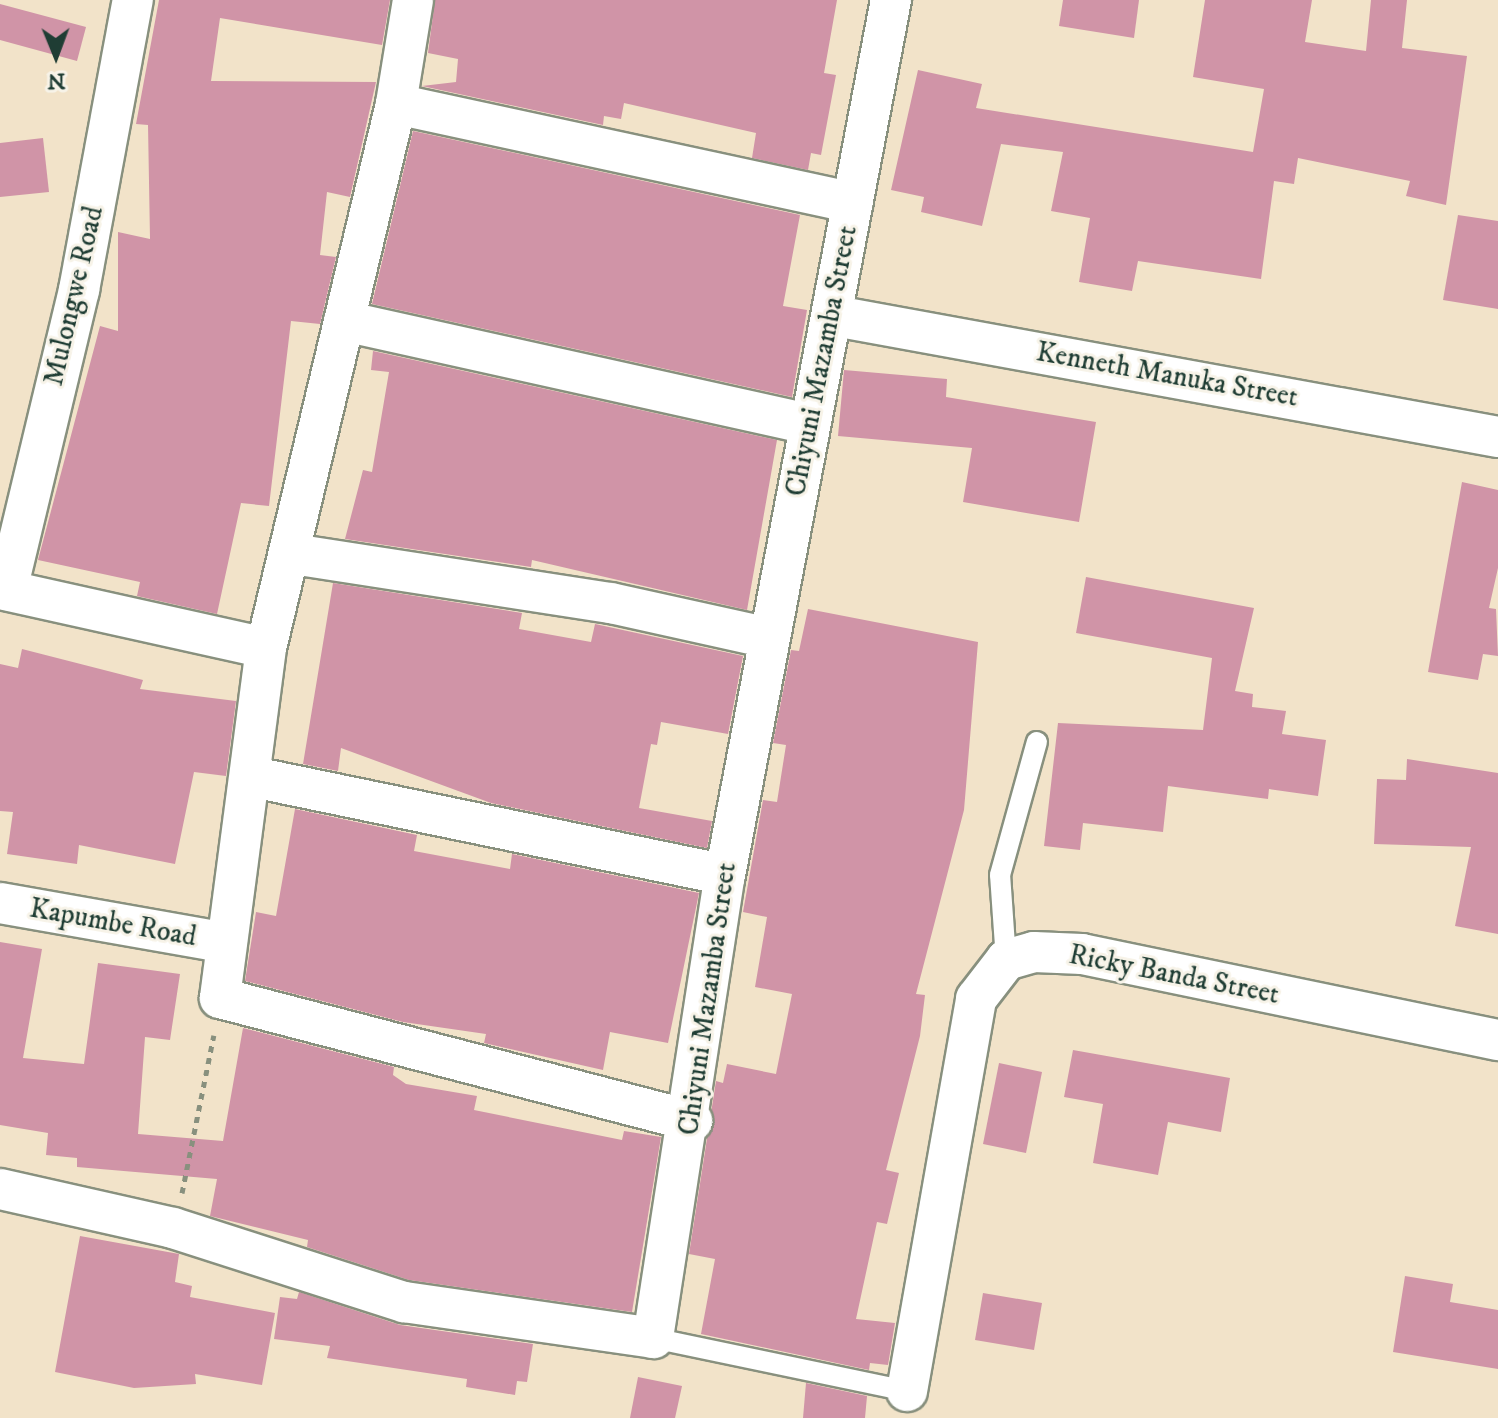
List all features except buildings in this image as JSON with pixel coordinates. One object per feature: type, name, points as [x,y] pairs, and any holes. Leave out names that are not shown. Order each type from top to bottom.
[{"type":"street","name":"Mulongwe Road","points":[[3,589],[79,290],[133,0]]},
{"type":"street","points":[[413,0],[396,104],[293,554],[266,648],[253,777],[235,851],[220,998],[692,1121]]},
{"type":"street","name":"Chiyuni Mazamba Street","points":[[653,1338],[692,1121],[725,875],[810,424],[835,316],[852,203],[891,0]]},
{"type":"street","points":[[396,104],[852,203]]},
{"type":"street","name":"Kenneth Manuka Street","points":[[835,316],[1498,437]]},
{"type":"street","points":[[344,321],[810,424]]},
{"type":"street","points":[[293,554],[611,603],[769,638]]},
{"type":"street","points":[[3,589],[266,648]]},
{"type":"street","points":[[253,777],[725,875]]},
{"type":"street","name":"Kapumbe Road","points":[[0,903],[226,943]]},
{"type":"street","name":"Ricky Banda Street","points":[[1006,960],[1034,952],[1082,954],[1498,1040]]},
{"type":"street","points":[[907,1391],[976,999],[1006,960]]},
{"type":"street","points":[[0,1189],[173,1228],[404,1302],[515,1324],[653,1338]]},
{"type":"lane","points":[[1006,960],[1000,875],[1037,742]]},
{"type":"lane","points":[[653,1338],[907,1391]]},
{"type":"path","points":[[173,1228],[220,998]]}]
